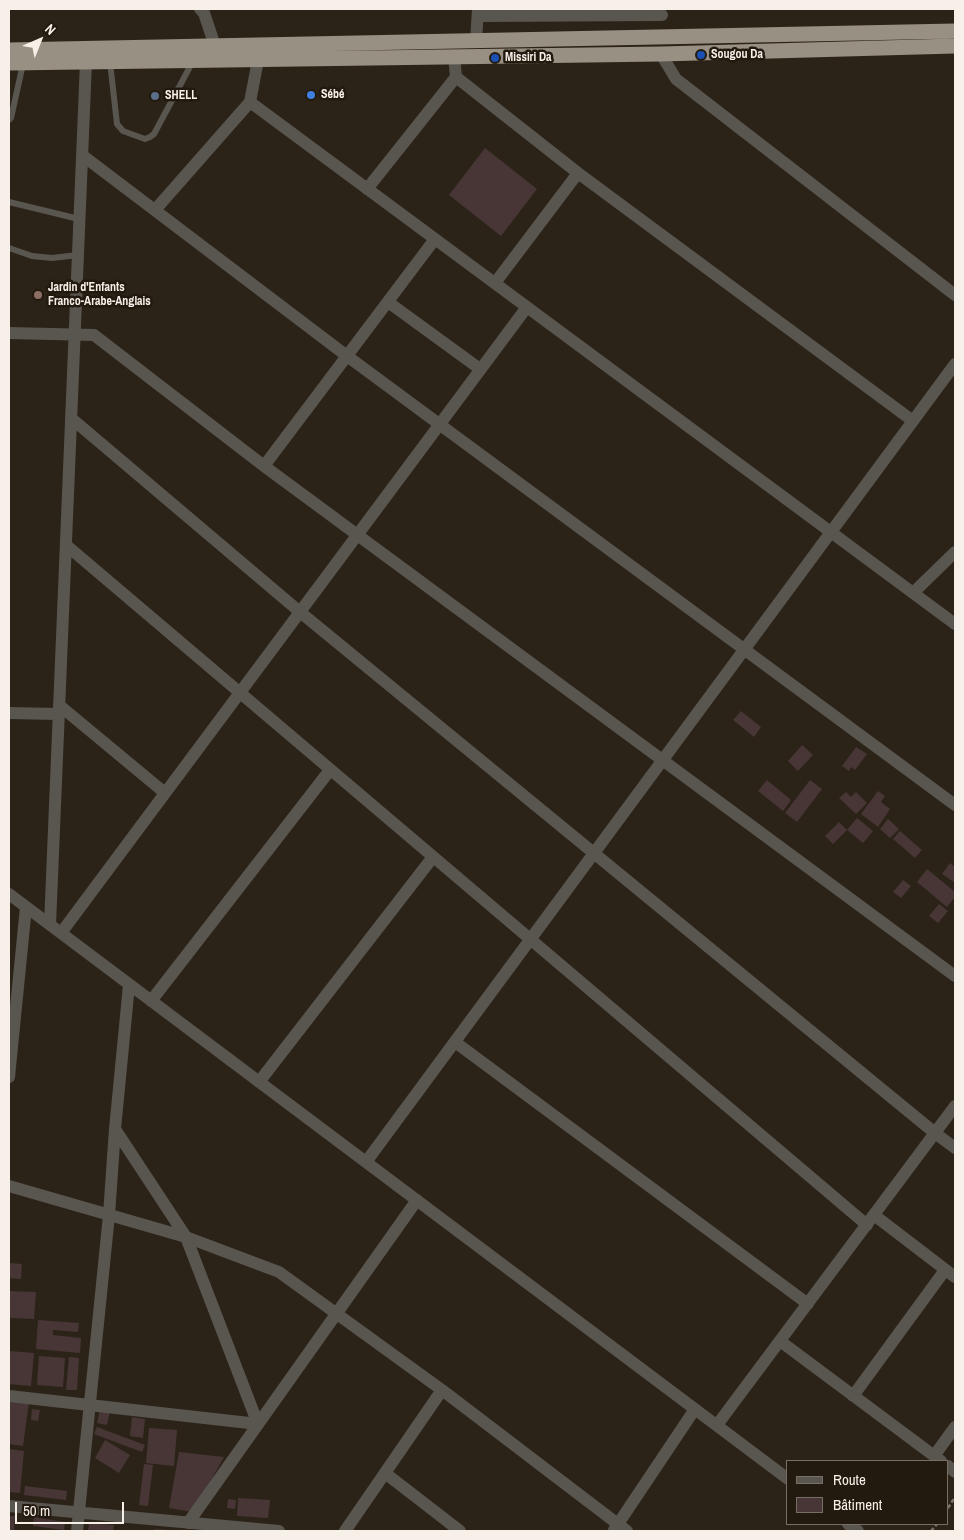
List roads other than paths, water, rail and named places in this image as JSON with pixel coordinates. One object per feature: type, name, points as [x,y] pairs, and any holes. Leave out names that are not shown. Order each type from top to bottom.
[{"type":"highway","points":[[9,50],[955,31]]},
{"type":"highway","points":[[16,63],[661,54],[955,46]]},
{"type":"street","points":[[200,9],[204,13],[215,46]]},
{"type":"street","points":[[476,41],[478,12],[663,12],[649,37]]},
{"type":"street","points":[[661,54],[676,79],[955,295]]},
{"type":"street","points":[[367,189],[456,77],[454,56]]},
{"type":"street","points":[[155,210],[250,102],[258,60]]},
{"type":"street","points":[[50,925],[86,62]]},
{"type":"street","points":[[456,77],[578,172],[913,421]]},
{"type":"street","points":[[250,102],[955,624]]},
{"type":"street","points":[[82,155],[347,356],[955,805]]},
{"type":"street","points":[[495,284],[578,172]]},
{"type":"street","points":[[264,466],[436,239]]},
{"type":"street","points":[[388,302],[480,370]]},
{"type":"street","points":[[61,933],[527,307]]},
{"type":"street","points":[[9,333],[94,335],[264,466],[955,976]]},
{"type":"street","points":[[366,1162],[955,364]]},
{"type":"street","points":[[71,418],[300,612],[955,1148]]},
{"type":"street","points":[[66,545],[531,940],[870,1220],[950,1273],[854,1396]]},
{"type":"street","points":[[913,593],[955,552]]},
{"type":"street","points":[[9,713],[59,709],[164,793]]},
{"type":"street","points":[[151,1000],[330,770]]},
{"type":"street","points":[[259,1082],[433,857]]},
{"type":"street","points":[[9,894],[786,1478]]},
{"type":"street","points":[[9,1077],[26,907]]},
{"type":"street","points":[[77,1531],[130,985]]},
{"type":"street","points":[[455,1042],[808,1304]]},
{"type":"street","points":[[717,1426],[955,1106]]},
{"type":"street","points":[[115,1129],[186,1237],[258,1424]]},
{"type":"street","points":[[9,1186],[186,1237],[279,1272],[442,1390],[619,1529],[695,1409]]},
{"type":"street","points":[[188,1522],[417,1200]]},
{"type":"street","points":[[780,1341],[938,1459],[955,1428]]},
{"type":"street","points":[[346,1531],[442,1390]]},
{"type":"street","points":[[9,1396],[258,1424]]},
{"type":"street","points":[[385,1473],[460,1531]]},
{"type":"street","points":[[9,1506],[279,1531]]},
{"type":"lane","points":[[110,62],[117,124],[122,131],[145,139],[154,134],[193,61]]},
{"type":"lane","points":[[9,120],[11,118],[16,63]]},
{"type":"lane","points":[[9,202],[79,219]]},
{"type":"lane","points":[[9,248],[32,256],[52,258],[78,255]]},
{"type":"place","name":"Sougou Da","points":[[701,55]]},
{"type":"place","name":"Missiri Da","points":[[495,58]]},
{"type":"place","name":"Sébé","points":[[311,95]]},
{"type":"place","name":"SHELL","points":[[155,96]]},
{"type":"place","name":"Jardin d'Enfants Franco-Arabe-Anglais","points":[[38,295]]}]
